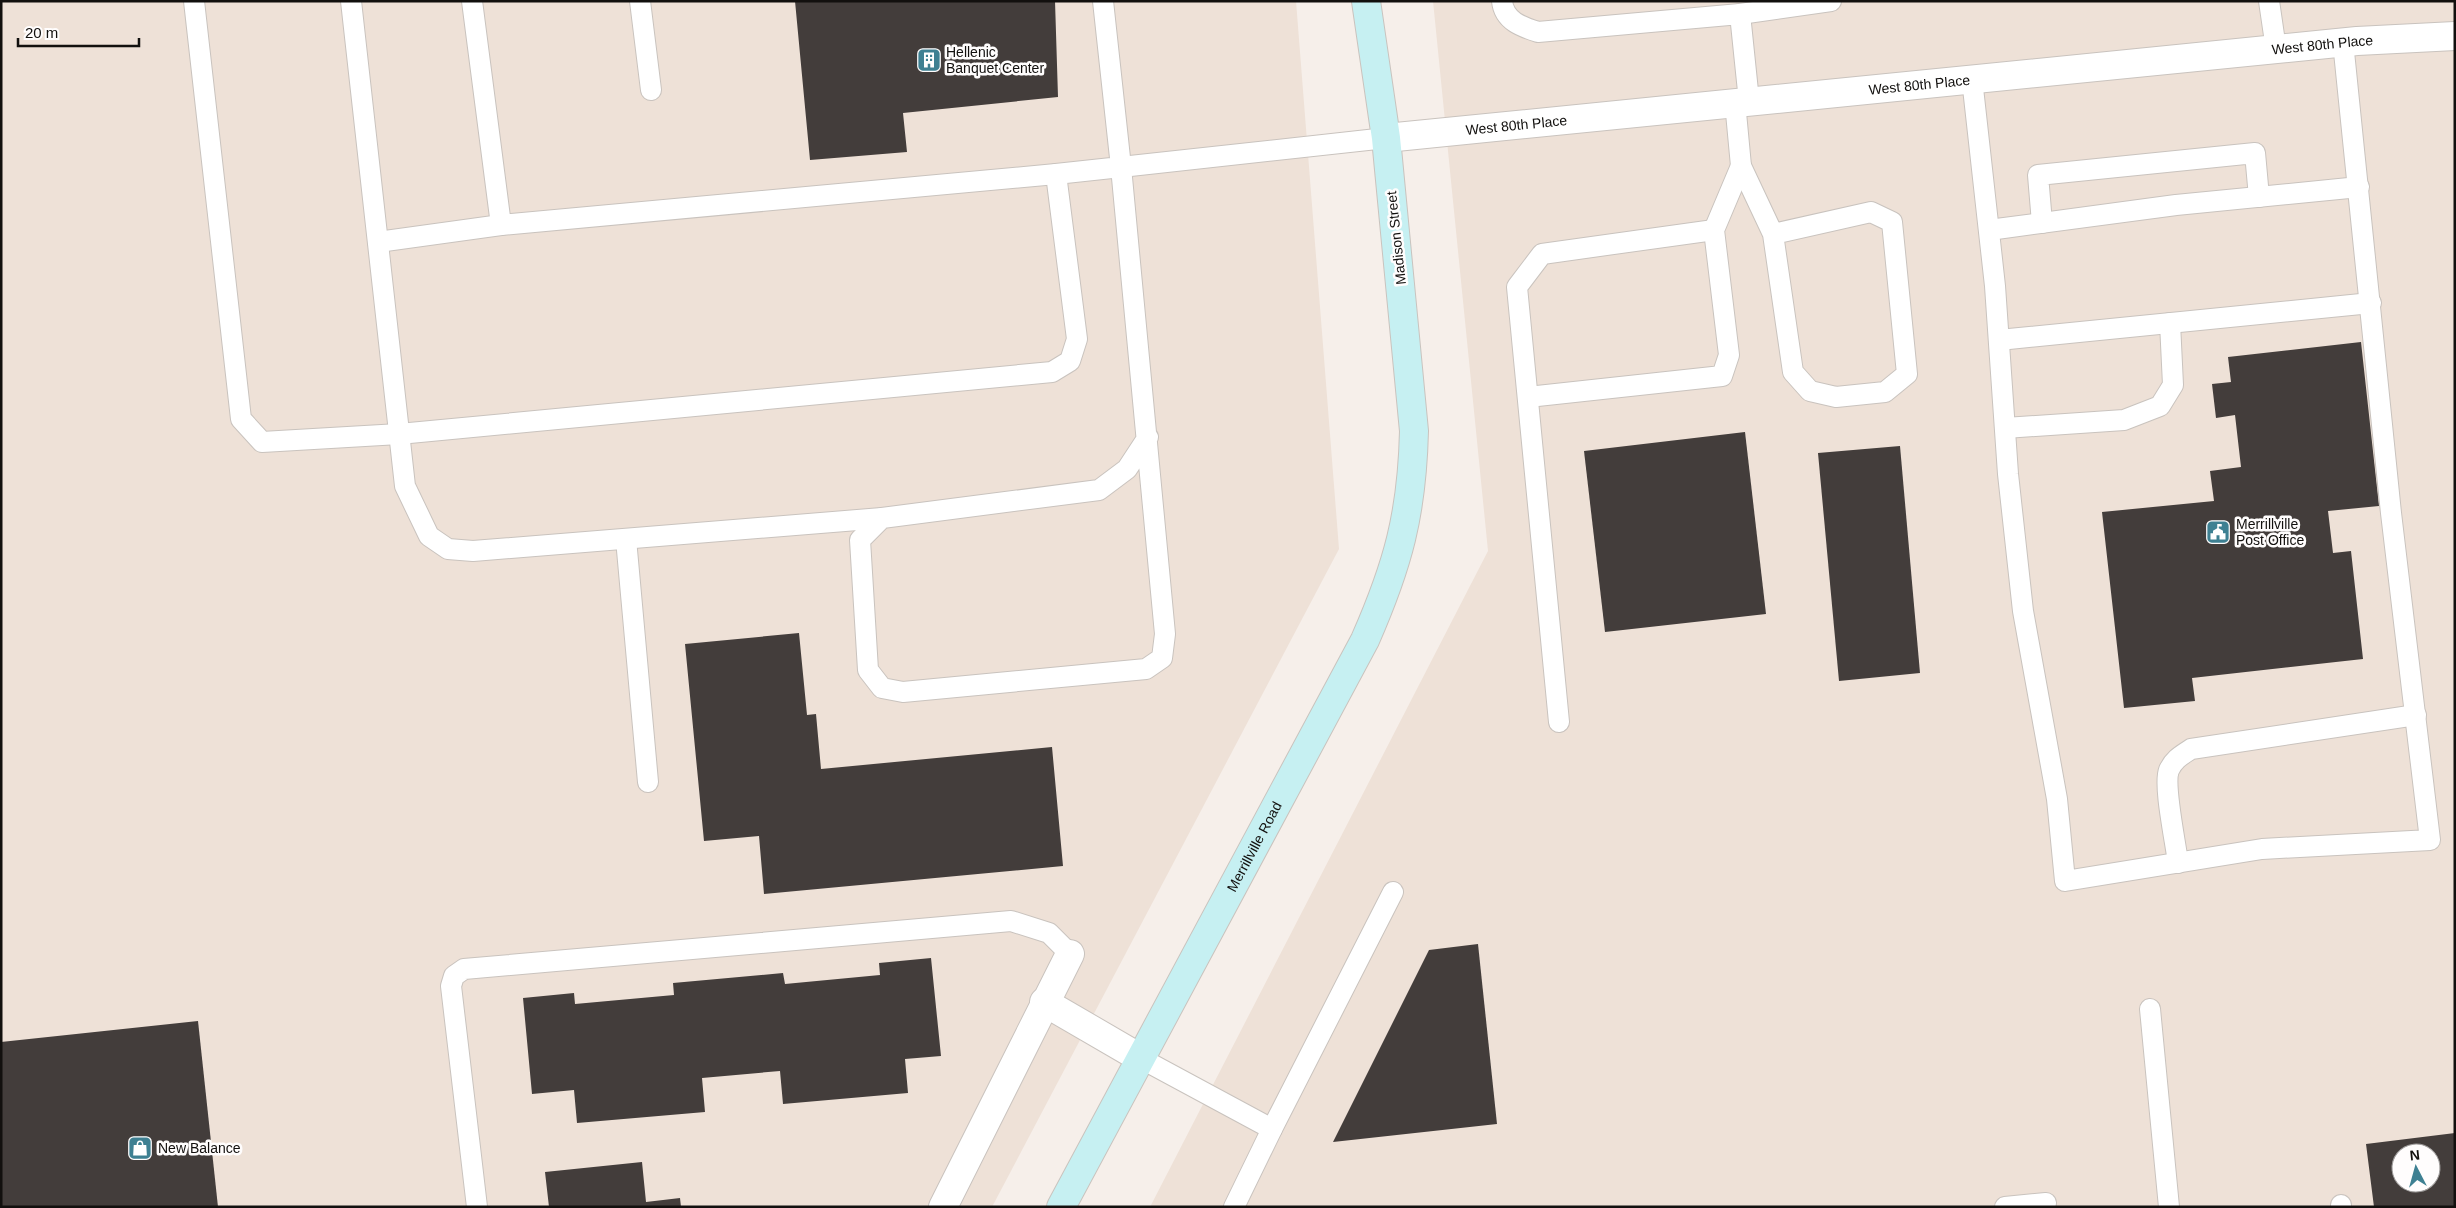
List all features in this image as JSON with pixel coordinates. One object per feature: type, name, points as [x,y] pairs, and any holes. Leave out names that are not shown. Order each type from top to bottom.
[{"type":"street","name":"Madison Street","points":[[1366,1],[1386,138],[1411,384],[1414,431],[1413,475]]},
{"type":"street","name":"West 80th Place","points":[[1386,138],[2276,48],[2343,42],[2455,36]]},
{"type":"street","name":"Merrillville Road","points":[[1062,1207],[1365,640],[1396,564],[1408,517],[1413,475]]},
{"type":"street","points":[[943,1207],[1044,1002],[1070,954]]},
{"type":"street","points":[[1044,1002],[1142,1059]]},
{"type":"lane","points":[[194,1],[241,420],[262,442],[399,434],[1052,372],[1070,361],[1077,339],[1056,174]]},
{"type":"lane","points":[[351,1],[405,486],[429,536],[448,549],[474,551],[882,518],[1098,490],[1127,469],[1148,437]]},
{"type":"lane","points":[[472,1],[501,225]]},
{"type":"lane","points":[[640,1],[651,90]]},
{"type":"lane","points":[[882,518],[860,540],[868,670],[882,688],[903,692],[1146,669],[1162,658],[1165,634],[1148,437],[1104,1]]},
{"type":"lane","points":[[1502,1],[1503,6],[1517,26],[1538,32],[1740,14],[1831,1]]},
{"type":"lane","points":[[2270,1],[2276,48]]},
{"type":"lane","points":[[1528,398],[1722,376],[1728,355],[1714,230],[1741,166],[1740,14]]},
{"type":"lane","points":[[1972,79],[1989,230],[2005,428],[2023,611],[2058,799],[2065,881],[2262,848],[2430,840],[2391,513],[2343,42]]},
{"type":"lane","points":[[378,242],[501,225],[1056,174],[1386,138]]},
{"type":"lane","points":[[2042,223],[2038,175],[2255,152],[2259,197]]},
{"type":"lane","points":[[1741,166],[1773,234],[1793,372],[1810,391],[1836,397],[1886,392],[1907,374],[1892,222],[1871,212],[1773,234]]},
{"type":"lane","points":[[1989,230],[2176,205],[2359,188]]},
{"type":"lane","points":[[1559,722],[1517,287],[1542,254],[1714,230]]},
{"type":"lane","points":[[1999,340],[2371,303]]},
{"type":"lane","points":[[2005,428],[2124,420],[2160,406],[2173,385],[2170,323]]},
{"type":"lane","points":[[626,539],[648,782]]},
{"type":"lane","points":[[2178,863],[2168,789],[2169,772],[2177,758],[2191,749],[2416,715]]},
{"type":"lane","points":[[1234,1207],[1393,892]]},
{"type":"lane","points":[[477,1207],[451,986],[454,976],[464,969],[1011,921],[1049,933],[1070,954]]},
{"type":"lane","points":[[2150,1009],[2169,1207]]},
{"type":"lane","points":[[1142,1059],[1272,1129]]},
{"type":"lane","points":[[2005,1207],[2046,1203]]},
{"type":"shaded area","points":[[1,1],[1296,1],[1339,549],[992,1207],[1,1207]]},
{"type":"shaded area","points":[[1433,1],[2455,1],[2455,1207],[1150,1207],[1488,551]]},
{"type":"building","name":"Hellenic Banquet Center","points":[[795,1],[1055,1],[1058,97],[903,113],[907,152],[810,160]]},
{"type":"building","name":"Merrillville Post Office","points":[[2361,342],[2379,506],[2328,511],[2333,553],[2351,551],[2363,659],[2192,678],[2195,701],[2124,708],[2102,512],[2214,501],[2210,471],[2241,467],[2235,415],[2216,418],[2212,384],[2231,382],[2228,357]]},
{"type":"building","points":[[1745,432],[1766,614],[1605,632],[1584,451]]},
{"type":"building","points":[[1900,446],[1920,673],[1839,681],[1818,453]]},
{"type":"building","points":[[799,633],[807,715],[816,714],[821,769],[1052,747],[1063,866],[764,894],[759,836],[704,841],[685,644]]},
{"type":"building","points":[[1478,944],[1497,1124],[1333,1142],[1429,950]]},
{"type":"building","points":[[931,958],[941,1056],[905,1059],[908,1093],[783,1104],[780,1071],[702,1078],[705,1112],[577,1123],[574,1090],[532,1094],[523,998],[574,993],[575,1004],[674,995],[673,983],[783,973],[785,984],[880,975],[879,963]]},
{"type":"building","points":[[198,1021],[218,1207],[1,1207],[1,1042]]},
{"type":"building","points":[[2455,1133],[2455,1207],[2374,1207],[2366,1144]]},
{"type":"building","points":[[642,1162],[646,1202],[680,1198],[681,1207],[549,1207],[545,1172]]},
{"type":"place","name":"Hellenic Banquet Center","points":[[929,60]]},
{"type":"place","name":"Merrillville Post Office","points":[[2218,532]]},
{"type":"place","name":"New Balance","points":[[140,1148]]}]
